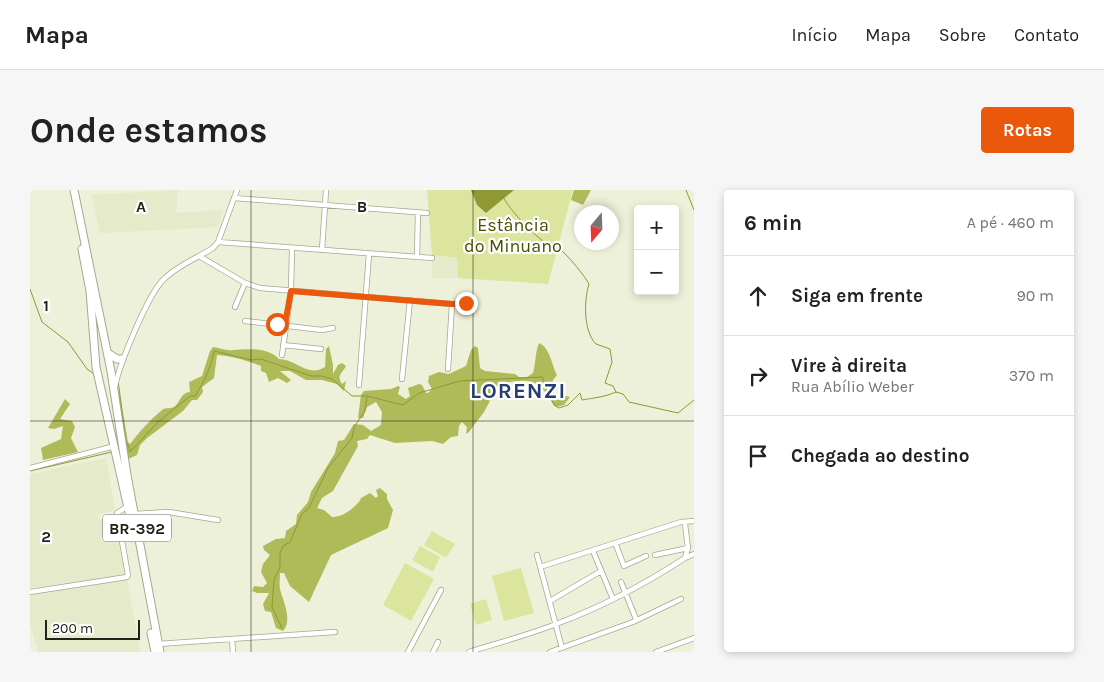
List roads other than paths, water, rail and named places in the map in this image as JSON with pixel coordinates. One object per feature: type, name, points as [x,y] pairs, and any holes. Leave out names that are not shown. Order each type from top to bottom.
[{"type":"highway","name":"BR-392","points":[[73,190],[110,364],[132,516],[155,652]]},
{"type":"highway","name":"BR-392","points":[[73,190],[90,291],[96,367],[128,506],[132,516],[160,652]]},
{"type":"highway","points":[[108,353],[117,359],[123,358]]},
{"type":"highway","points":[[96,367],[102,363],[110,364]]},
{"type":"highway","points":[[105,405],[111,407],[116,403]]},
{"type":"street","points":[[114,391],[123,358],[159,285],[169,275],[218,242],[237,190]]},
{"type":"street","points":[[322,250],[326,190]]},
{"type":"street","points":[[234,198],[427,213]]},
{"type":"street","points":[[417,257],[418,213]]},
{"type":"street","points":[[218,242],[432,258]]},
{"type":"street","points":[[282,355],[291,291],[292,248]]},
{"type":"street","points":[[359,384],[369,254]]},
{"type":"street","points":[[199,256],[245,283],[260,288],[452,304],[466,303]]},
{"type":"street","points":[[235,307],[245,283]]},
{"type":"street","points":[[402,379],[410,300]]},
{"type":"street","points":[[448,369],[452,304]]},
{"type":"street","points":[[245,321],[285,324],[322,330],[333,328]]},
{"type":"street","points":[[283,345],[321,349]]},
{"type":"street","points":[[110,364],[119,362],[123,358]]},
{"type":"street","points":[[30,468],[115,446]]},
{"type":"street","points":[[119,513],[128,506]]},
{"type":"street","points":[[119,513],[132,516],[169,512],[218,520]]},
{"type":"street","points":[[30,592],[127,578],[119,513]]},
{"type":"street","points":[[540,567],[593,552],[681,522],[685,524],[694,521]]},
{"type":"street","points":[[685,524],[688,548],[686,558]]},
{"type":"street","points":[[616,544],[624,566],[646,556]]},
{"type":"street","points":[[655,555],[688,548]]},
{"type":"street","points":[[593,552],[613,599]]},
{"type":"street","points":[[469,652],[556,624],[626,593],[694,554]]},
{"type":"street","points":[[537,555],[562,648]]},
{"type":"street","points":[[550,601],[601,571]]},
{"type":"street","points":[[621,582],[636,619]]},
{"type":"street","points":[[408,652],[441,590]]},
{"type":"street","points":[[550,652],[633,622],[681,598]]},
{"type":"street","points":[[158,644],[335,632]]},
{"type":"street","points":[[656,652],[694,638]]},
{"type":"street","points":[[232,639],[233,652]]},
{"type":"street","points":[[433,652],[438,642]]},
{"type":"waterway","points":[[686,190],[694,210]]},
{"type":"waterway","points":[[503,197],[517,216],[536,235],[551,247],[559,249],[565,254],[589,284],[586,298],[587,324],[596,344],[610,349],[612,362],[605,383],[613,386],[616,392]]},
{"type":"waterway","points":[[30,289],[42,322],[68,342],[87,369],[94,374]]},
{"type":"waterway","points":[[126,451],[131,451],[158,422],[190,396],[195,396],[207,375],[214,351],[251,360],[261,359],[311,376],[322,376],[332,379],[352,396],[367,396],[403,405],[419,393],[460,381],[542,377],[554,405],[559,408],[568,405],[580,393],[582,400],[616,392],[623,394],[629,402],[678,413],[694,400]]},
{"type":"waterway","points":[[118,380],[126,442],[131,451]]},
{"type":"waterway","points":[[282,628],[272,607],[274,580],[280,567],[280,553],[283,546],[290,542],[302,514],[309,508],[328,468],[352,438],[354,427],[365,411],[367,397]]},
{"type":"waterway","points":[[30,471],[112,452]]},
{"type":"district","name":"LORENZI","points":[[518,390]]},
{"type":"park label","name":"Estância do Minuano","points":[[513,235]]}]
